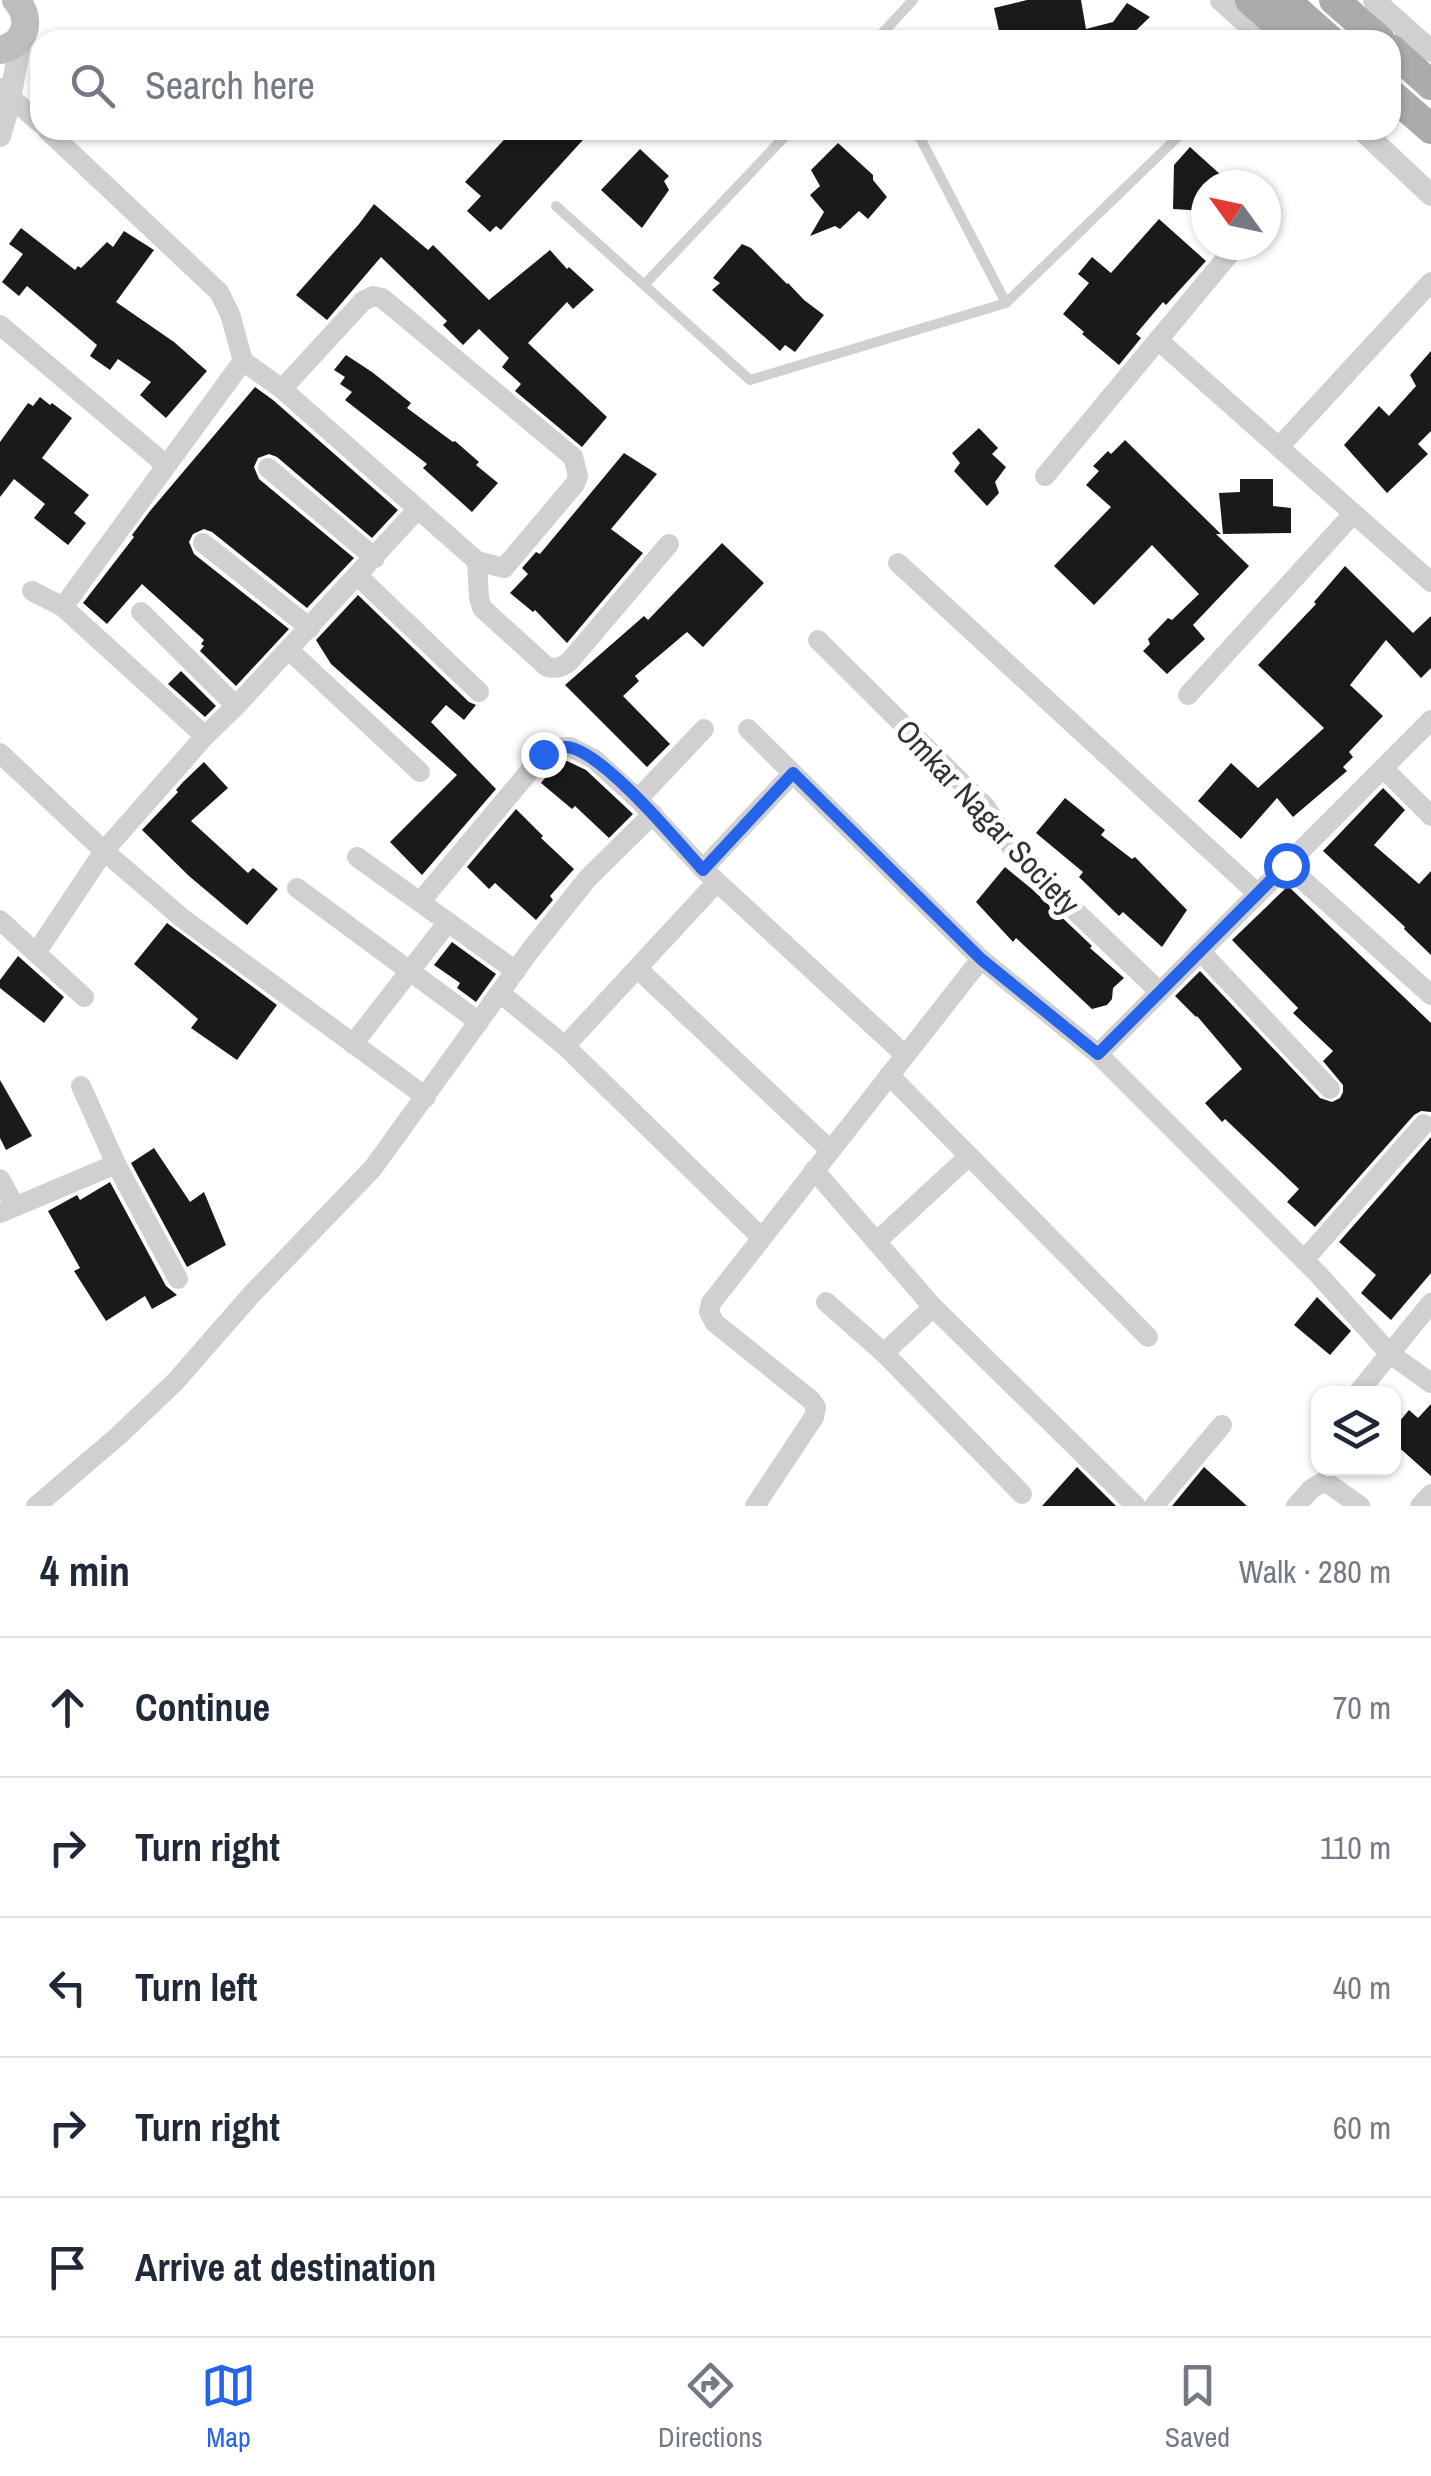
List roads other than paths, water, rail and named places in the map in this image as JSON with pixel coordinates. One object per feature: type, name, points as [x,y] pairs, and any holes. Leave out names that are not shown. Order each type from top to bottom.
[{"type":"main road","points":[[1250,0],[1284,30]]},
{"type":"main road","points":[[1285,0],[1319,30]]},
{"type":"main road","points":[[1334,0],[1368,30]]},
{"type":"main road","points":[[1401,59],[1431,85]]},
{"type":"main road","points":[[1401,103],[1431,130]]},
{"type":"main road","points":[[1401,130],[1431,145]]},
{"type":"street","points":[[1222,0],[1254,30]]},
{"type":"street","points":[[1374,0],[1431,51]]},
{"type":"street","points":[[0,136],[20,20]]},
{"type":"street","points":[[5,92],[30,114]]},
{"type":"street","points":[[58,140],[219,292],[244,361],[282,389],[477,562],[504,568],[578,476],[573,457],[382,298],[373,296],[364,301],[282,389]]},
{"type":"street","points":[[1373,140],[1431,194]]},
{"type":"street","points":[[1045,476],[1225,260]]},
{"type":"street","points":[[1279,448],[1431,282]]},
{"type":"street","points":[[0,325],[166,466]]},
{"type":"street","points":[[1158,340],[1431,582]]},
{"type":"street","points":[[63,607],[244,361]]},
{"type":"street","points":[[268,468],[375,558]]},
{"type":"street","points":[[36,953],[104,850],[204,736],[310,628],[417,510]]},
{"type":"street","points":[[1188,695],[1353,514]]},
{"type":"street","points":[[203,543],[310,628]]},
{"type":"street","points":[[477,562],[482,608],[548,667],[554,668],[569,662],[669,544]]},
{"type":"street","points":[[898,564],[1258,894]]},
{"type":"street","points":[[358,576],[479,692]]},
{"type":"street","points":[[32,591],[63,607],[204,736]]},
{"type":"street","points":[[141,612],[236,706]]},
{"type":"street","name":"Omkar Nagar Society","points":[[818,640],[985,806],[1027,866],[1160,992]]},
{"type":"street","points":[[288,650],[420,772]]},
{"type":"street","points":[[1098,1054],[1431,720]]},
{"type":"street","points":[[36,1506],[175,1382],[251,1295],[373,1168],[500,992],[704,729]]},
{"type":"street","points":[[748,729],[981,959],[1098,1054],[1304,1260],[1389,1353],[1431,1383]]},
{"type":"street","points":[[420,902],[543,754],[554,748],[570,747],[594,760],[710,876],[905,1055]]},
{"type":"street","points":[[0,753],[182,918],[426,1097]]},
{"type":"street","points":[[1383,768],[1431,816]]},
{"type":"street","points":[[564,1046],[638,968],[793,773]]},
{"type":"street","points":[[357,856],[516,971]]},
{"type":"street","points":[[1286,865],[1431,995]]},
{"type":"street","points":[[297,888],[480,1022]]},
{"type":"street","points":[[0,920],[84,996]]},
{"type":"street","points":[[353,1044],[448,922]]},
{"type":"street","points":[[1200,952],[1330,1089]]},
{"type":"street","points":[[766,1502],[816,1407],[715,1323],[709,1312],[711,1303],[981,959]]},
{"type":"street","points":[[638,968],[830,1150]]},
{"type":"street","points":[[500,992],[564,1046],[761,1237]]},
{"type":"street","points":[[889,1076],[1148,1337]]},
{"type":"street","points":[[81,1086],[116,1164],[178,1279]]},
{"type":"street","points":[[1304,1260],[1424,1124]]},
{"type":"street","points":[[876,1242],[969,1156]]},
{"type":"street","points":[[0,1179],[8,1210],[116,1164]]},
{"type":"street","points":[[814,1170],[932,1306],[1128,1503]]},
{"type":"street","points":[[826,1302],[884,1353],[1022,1494]]},
{"type":"street","points":[[1363,1386],[1431,1303]]},
{"type":"street","points":[[884,1353],[932,1306]]},
{"type":"street","points":[[1154,1506],[1222,1425]]},
{"type":"street","points":[[1296,1506],[1323,1482],[1360,1506]]},
{"type":"street","points":[[1420,1506],[1431,1494]]},
{"type":"lane","points":[[885,30],[913,0]]},
{"type":"lane","points":[[645,284],[782,140]]},
{"type":"lane","points":[[921,140],[1006,303]]},
{"type":"lane","points":[[556,206],[750,380],[1006,303],[1175,140]]}]
